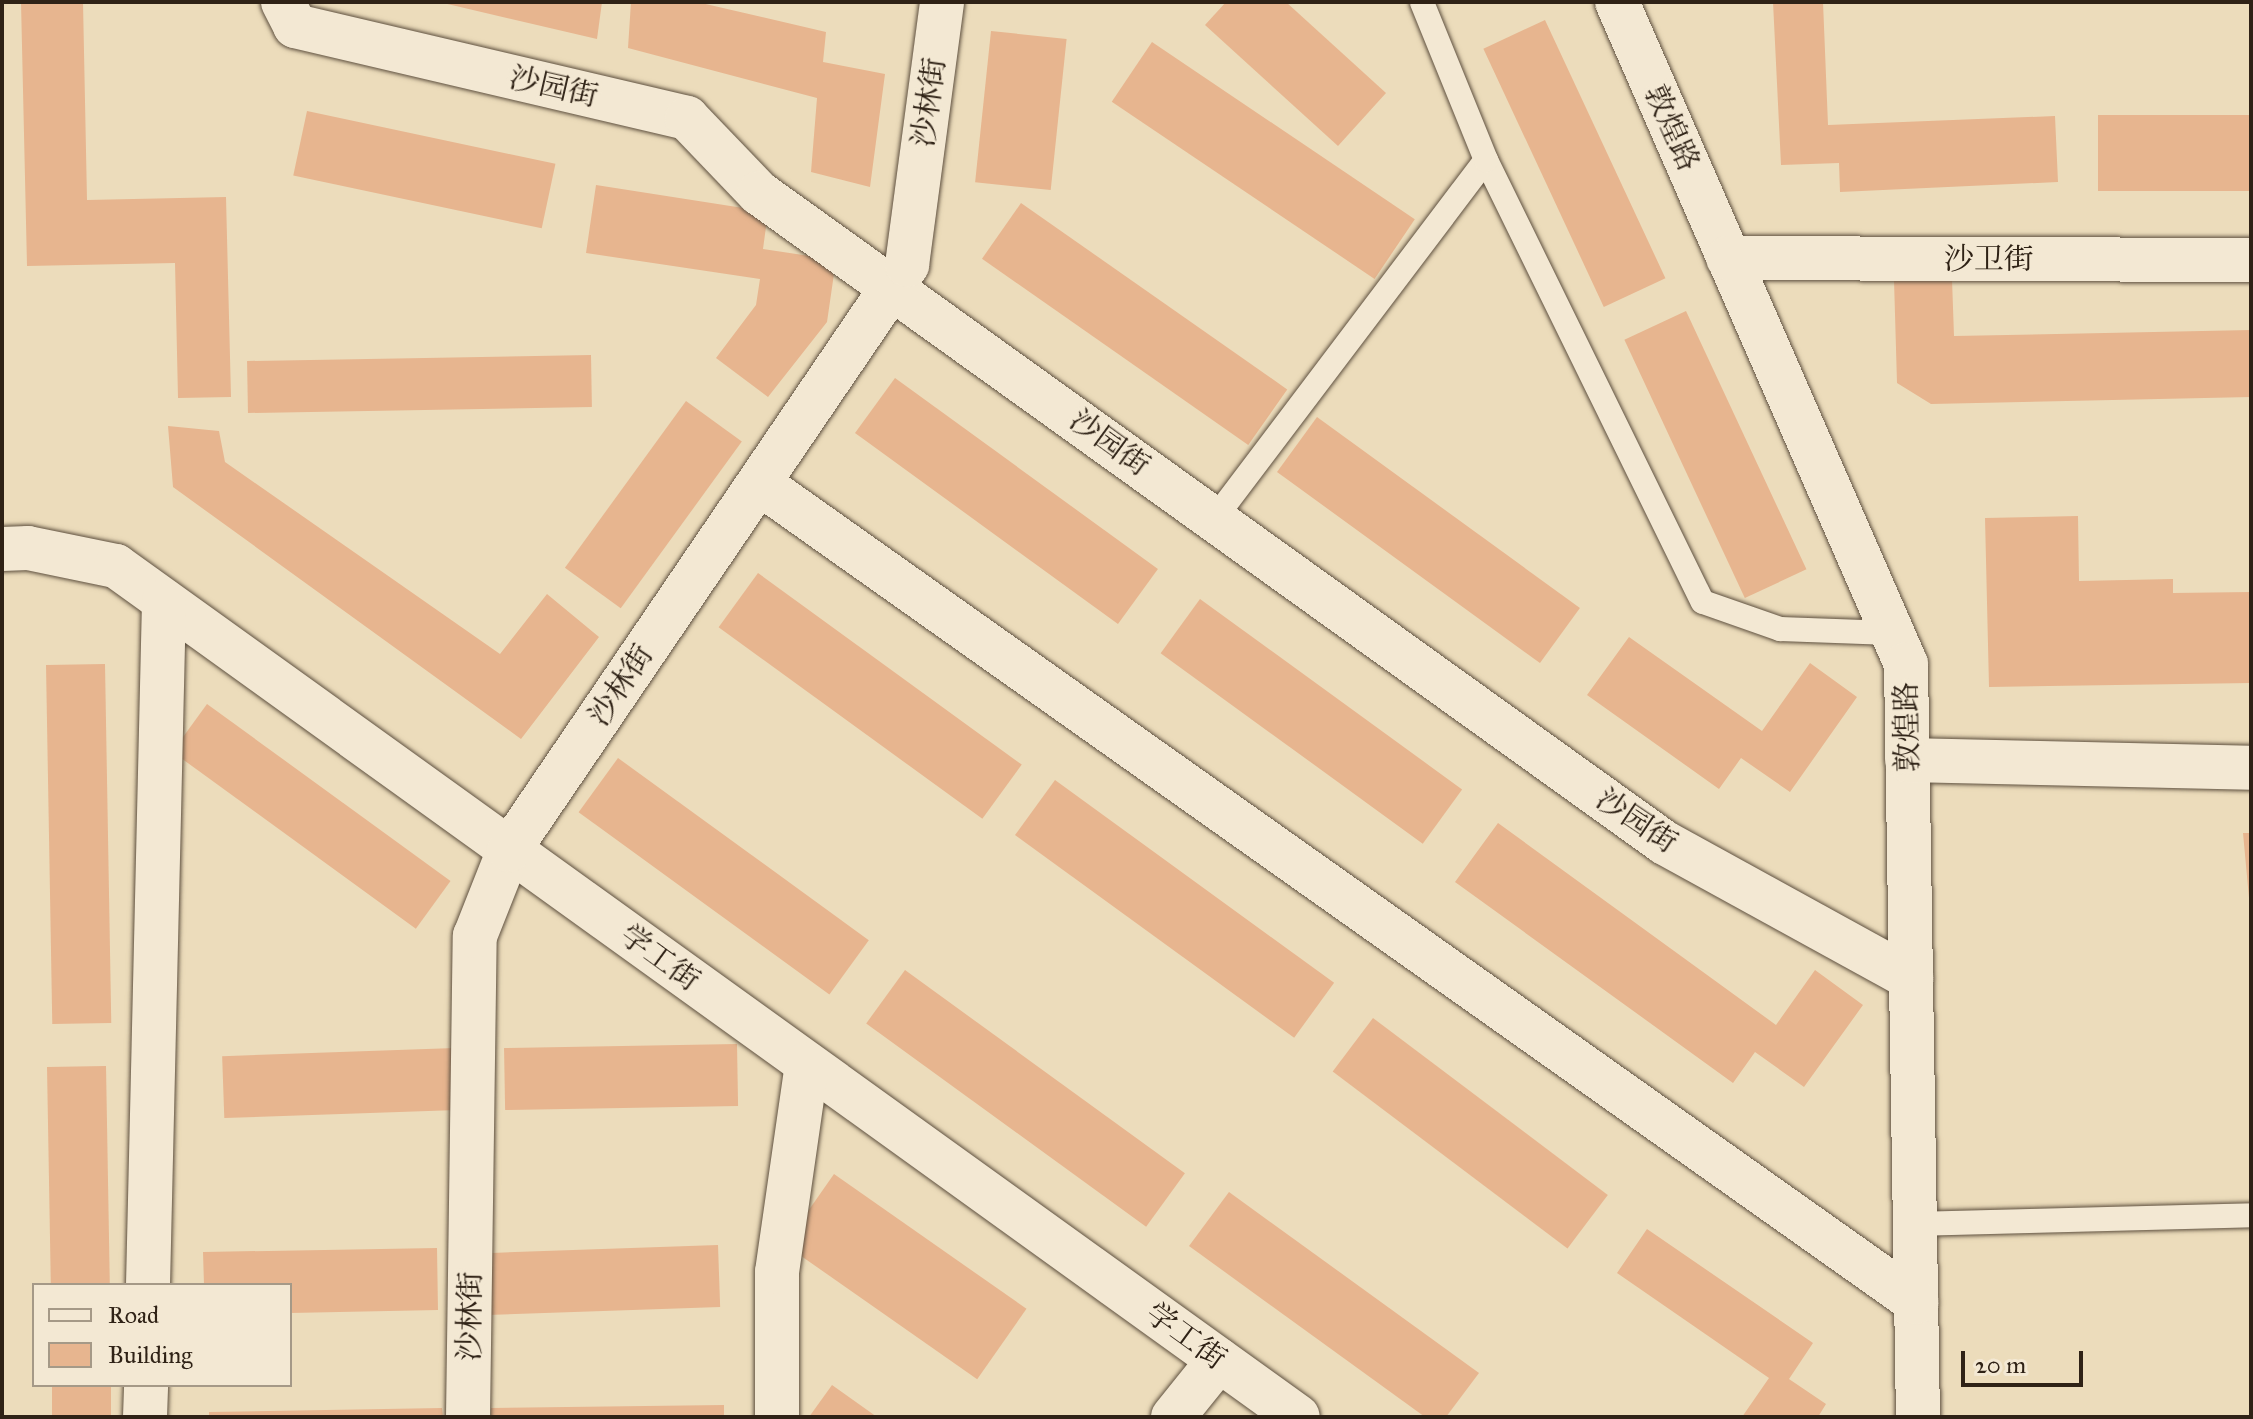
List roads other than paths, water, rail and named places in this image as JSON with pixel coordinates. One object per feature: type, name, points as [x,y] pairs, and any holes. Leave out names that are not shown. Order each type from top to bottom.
[{"type":"street","name":"沙园街","points":[[283,2],[295,26],[687,118],[759,193],[893,286],[1665,843],[1911,978]]},
{"type":"street","name":"沙林街","points":[[468,1417],[475,936],[509,850],[907,265],[942,2]]},
{"type":"street","name":"敦煌路","points":[[1617,2],[1906,664],[1918,1417]]},
{"type":"street","name":"沙卫街","points":[[1728,258],[2251,260]]},
{"type":"street","points":[[759,483],[1916,1302]]},
{"type":"street","name":"学工街","points":[[2,549],[28,548],[116,566],[1298,1417]]},
{"type":"street","points":[[148,1283],[164,601]]},
{"type":"street","points":[[1907,760],[2251,768]]},
{"type":"street","points":[[777,1417],[777,1272],[807,1064]]},
{"type":"street","points":[[1173,1417],[1219,1360]]},
{"type":"street","points":[[145,1417],[146,1387]]},
{"type":"lane","points":[[1422,2],[1486,160],[1703,602],[1780,629],[1891,633]]},
{"type":"lane","points":[[1215,518],[1486,160]]},
{"type":"lane","points":[[1915,1224],[2251,1215]]}]
